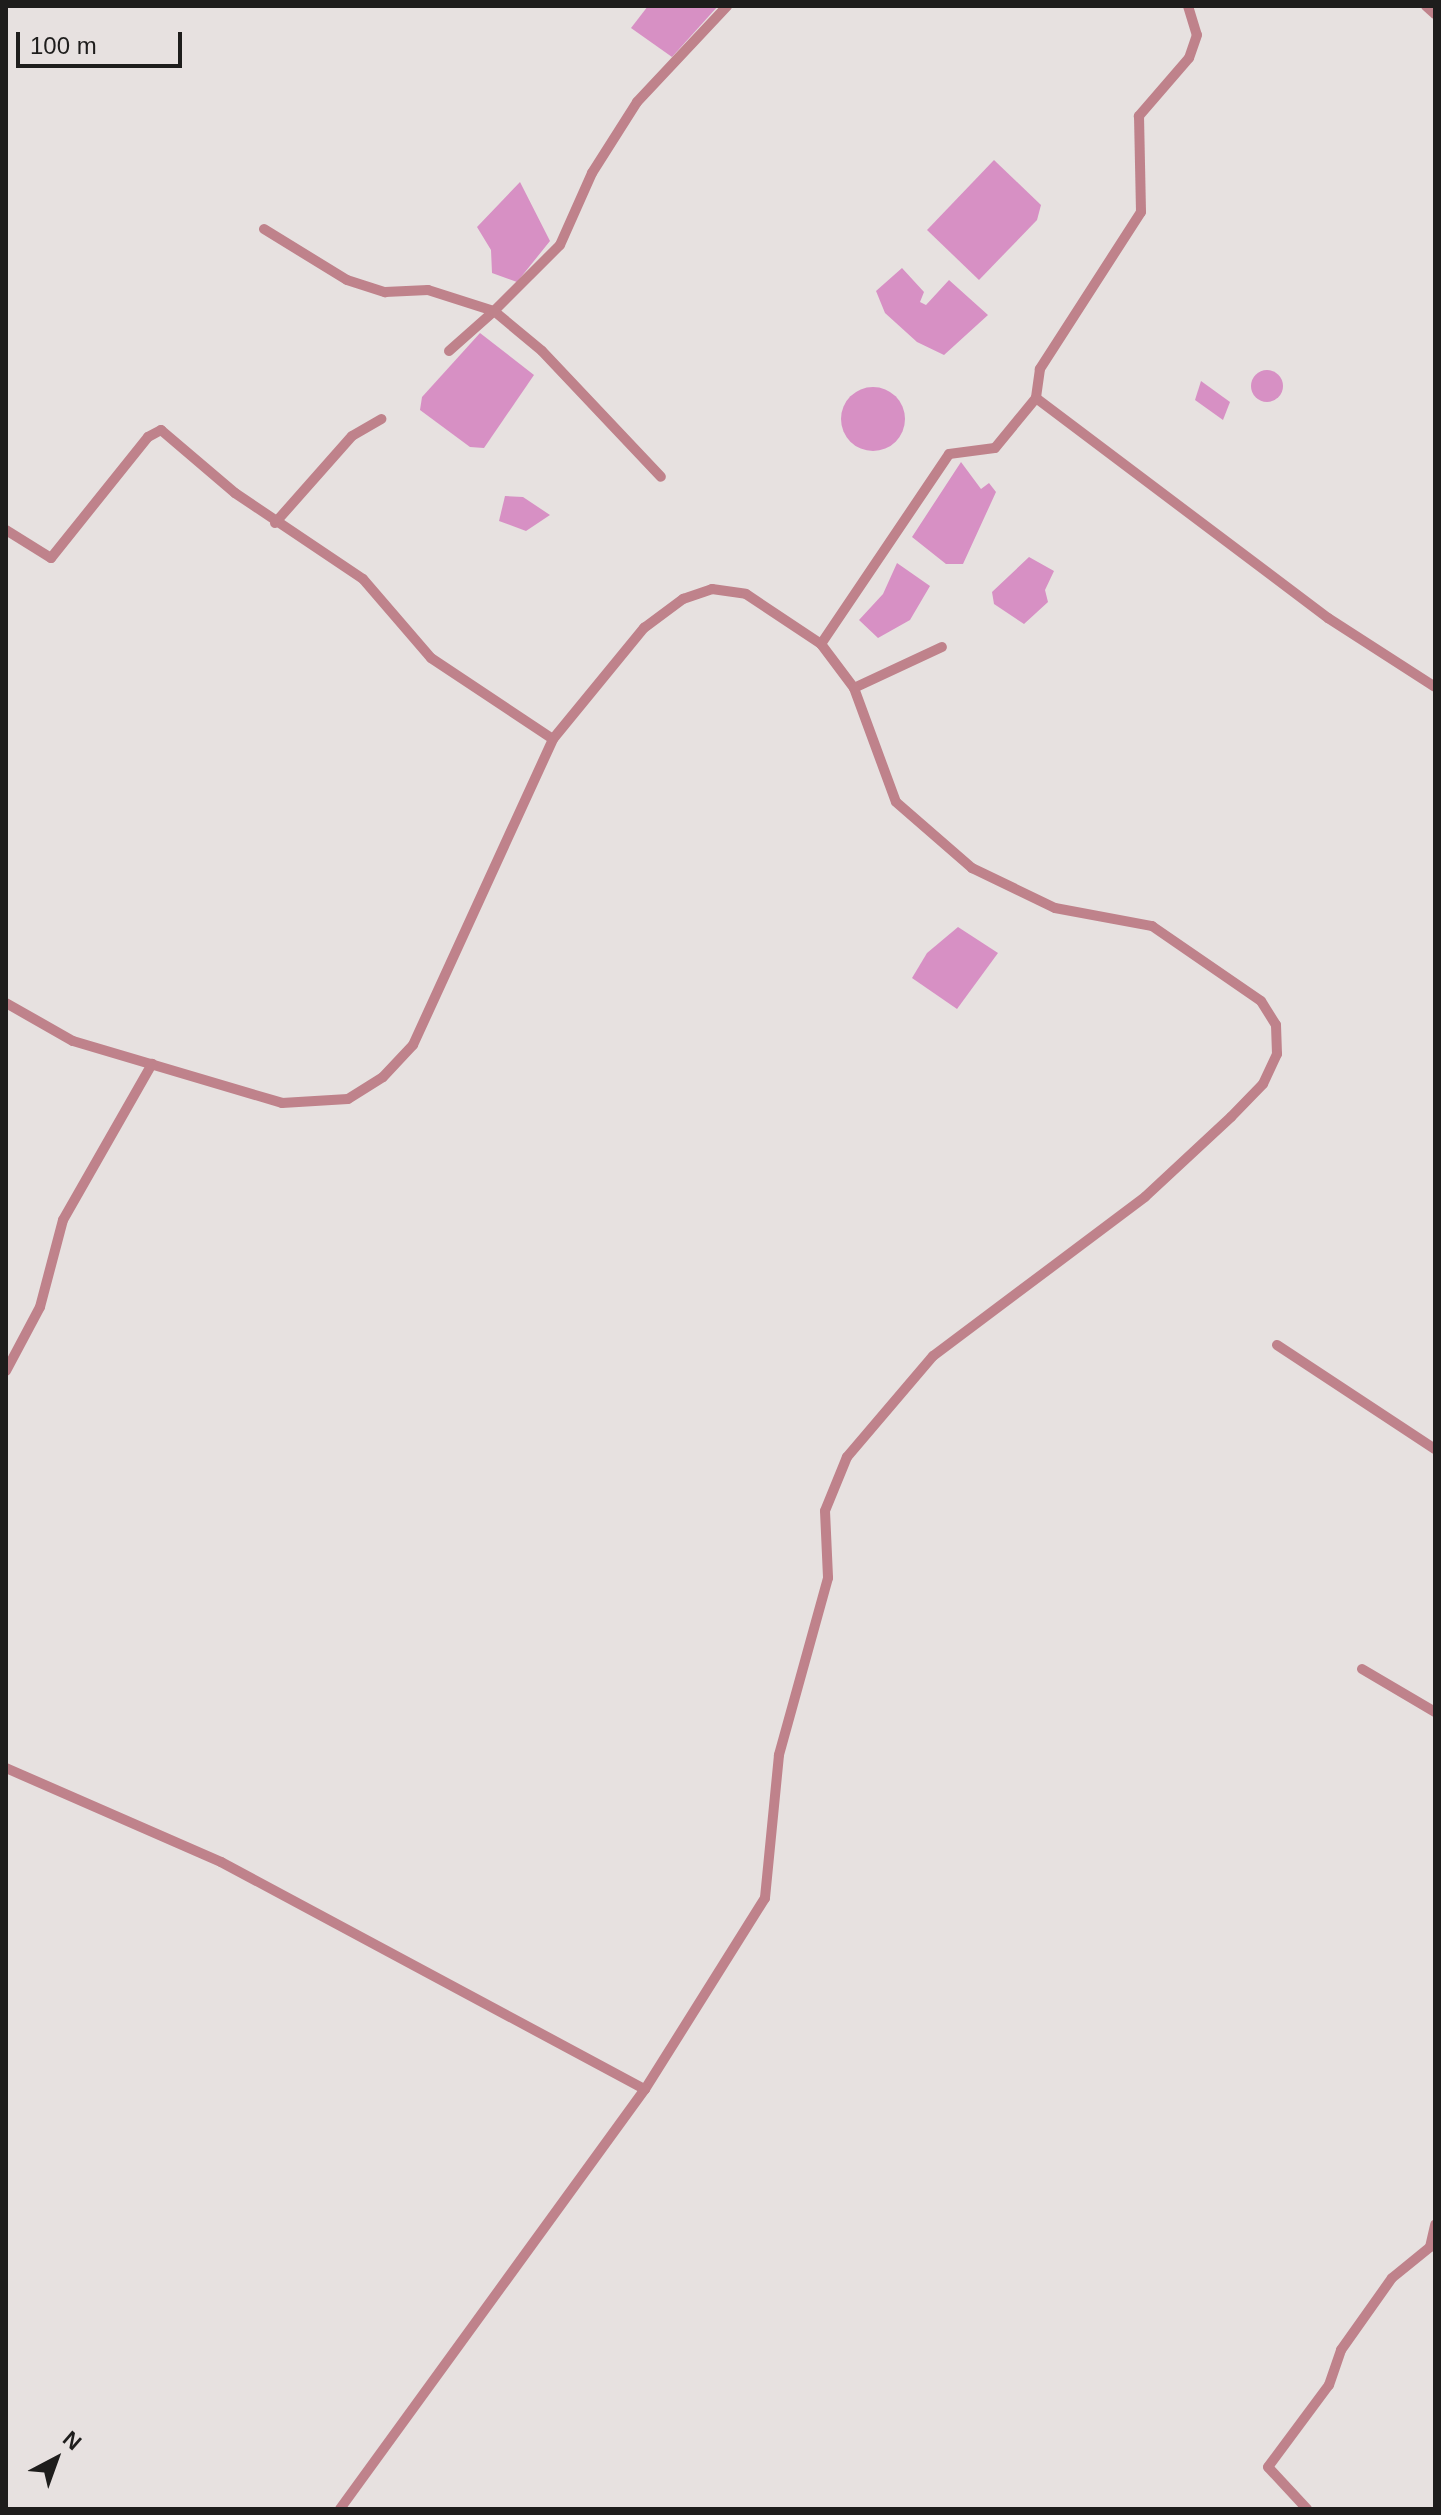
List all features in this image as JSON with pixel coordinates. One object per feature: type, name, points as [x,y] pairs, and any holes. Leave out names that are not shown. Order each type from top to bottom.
[{"type":"street","points":[[449,351],[560,245],[592,173],[637,102],[727,6]]},
{"type":"street","points":[[821,644],[949,454],[995,448],[1036,398],[1040,369],[1141,212],[1139,116],[1189,58],[1197,35],[1188,6]]},
{"type":"street","points":[[1426,6],[1435,14]]},
{"type":"street","points":[[264,229],[347,280],[385,292],[428,290],[494,311],[542,351],[661,477]]},
{"type":"street","points":[[1036,398],[1328,618],[1435,687]]},
{"type":"street","points":[[275,523],[352,436],[382,419]]},
{"type":"street","points":[[6,530],[51,558],[154,430],[275,523],[363,579],[431,658],[553,739]]},
{"type":"street","points":[[6,1003],[73,1041],[152,1064],[308,1104],[348,1099],[383,1077],[413,1045],[553,739],[615,660],[683,599],[712,589],[746,594],[821,644],[854,688],[896,802],[941,844],[1004,888],[1055,908],[1152,926],[1190,949],[1261,1001],[1276,1025],[1277,1054],[1263,1084],[1190,1158],[933,1356],[847,1457],[825,1511],[828,1578],[779,1755],[765,1898],[645,2089],[340,2509]]},
{"type":"street","points":[[854,688],[942,647]]},
{"type":"street","points":[[6,1371],[40,1307],[63,1220],[152,1064]]},
{"type":"street","points":[[1277,1345],[1435,1449]]},
{"type":"street","points":[[1362,1669],[1435,1712]]},
{"type":"street","points":[[6,1768],[221,1862],[645,2089]]},
{"type":"street","points":[[1307,2509],[1268,2467],[1329,2385],[1341,2350],[1367,2313],[1404,2265],[1430,2247],[1434,2228]]},
{"type":"shaded area","points":[[648,6],[718,6],[672,57],[631,28]]},
{"type":"shaded area","points":[[994,160],[1041,205],[1037,220],[979,280],[927,230]]},
{"type":"shaded area","points":[[520,182],[550,241],[517,282],[492,273],[491,250],[477,227]]},
{"type":"shaded area","points":[[902,268],[924,292],[920,302],[926,305],[949,280],[988,315],[944,355],[917,342],[885,313],[876,291]]},
{"type":"shaded area","points":[[480,333],[534,375],[484,448],[470,447],[420,410],[422,397]]},
{"type":"shaded area","points":[[1267,370],[1278,375],[1283,386],[1278,397],[1267,402],[1256,397],[1251,386],[1256,375]]},
{"type":"shaded area","points":[[1201,381],[1230,402],[1223,420],[1195,400]]},
{"type":"shaded area","points":[[873,387],[885,389],[896,396],[903,407],[903,431],[896,442],[885,449],[873,451],[861,449],[850,442],[843,431],[841,419],[843,407],[850,396],[861,389]]},
{"type":"shaded area","points":[[961,462],[981,489],[989,483],[996,492],[963,564],[946,564],[912,537]]},
{"type":"shaded area","points":[[505,496],[523,497],[550,515],[526,531],[499,521]]},
{"type":"shaded area","points":[[1029,557],[1054,571],[1045,590],[1048,602],[1024,624],[994,604],[992,592]]},
{"type":"shaded area","points":[[897,563],[930,586],[910,620],[878,638],[859,620],[883,594]]},
{"type":"shaded area","points":[[958,927],[998,953],[957,1009],[912,978],[927,953]]}]
